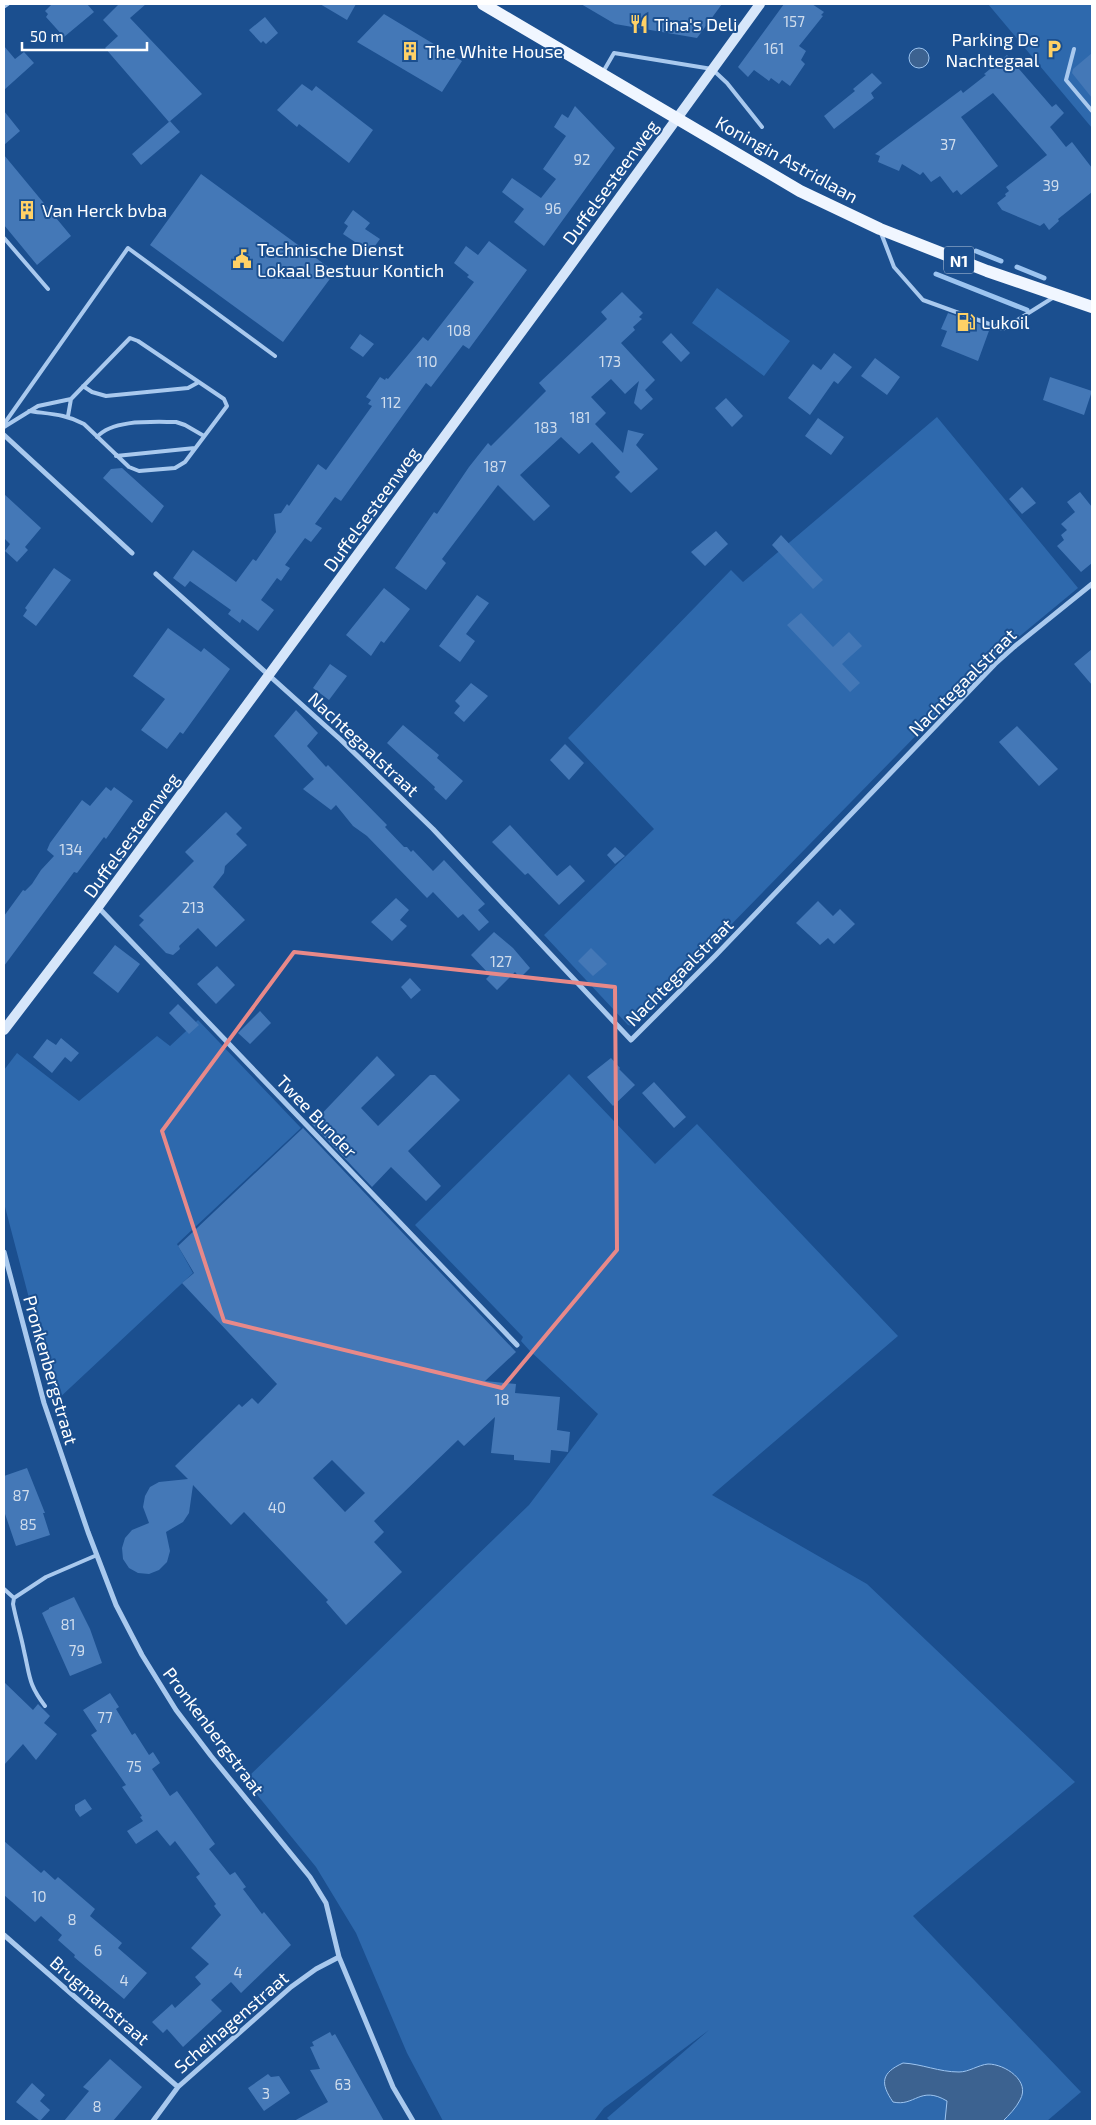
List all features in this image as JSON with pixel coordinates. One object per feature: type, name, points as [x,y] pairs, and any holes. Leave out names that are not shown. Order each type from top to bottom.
[{"type":"main road","name":"Koningin Astridlaan","points":[[483,4],[800,191],[880,229],[987,271],[1092,307]]},
{"type":"street","name":"Duffelsesteenweg","points":[[4,1030],[98,907],[567,270],[760,4]]},
{"type":"street","points":[[4,435],[132,553]]},
{"type":"street","points":[[156,574],[268,675]]},
{"type":"street","name":"Nachtegaalstraat","points":[[268,675],[342,740],[433,829],[631,1040],[715,956],[995,664],[1092,584]]},
{"type":"street","name":"Twee Bunder","points":[[98,907],[517,1345]]},
{"type":"street","name":"Pronkenbergstraat","points":[[4,1252],[44,1403],[108,1585],[127,1627],[176,1710],[310,1877],[326,1903],[339,1957],[393,2087],[413,2121]]},
{"type":"street","name":"Brugmanstraat","points":[[4,1935],[178,2087]]},
{"type":"street","name":"Scheihagenstraat","points":[[152,2121],[178,2087],[291,1987],[316,1969],[339,1957]]},
{"type":"lane","points":[[1074,49],[1066,80],[1092,111]]},
{"type":"lane","points":[[602,74],[614,53],[712,69]]},
{"type":"lane","name":"Koningin Astridlaan","points":[[712,69],[727,84],[762,127]]},
{"type":"lane","points":[[880,229],[894,267],[923,300],[1003,329],[1057,295]]},
{"type":"lane","points":[[4,238],[48,289]]},
{"type":"lane","points":[[4,425],[128,248],[275,356]]},
{"type":"lane","points":[[29,411],[68,416],[84,424],[116,456],[134,470],[175,468],[185,462],[227,406],[224,399],[138,341],[130,338],[71,399],[68,416]]},
{"type":"lane","points":[[83,386],[98,395],[114,396],[188,388],[199,382]]},
{"type":"lane","points":[[4,425],[38,406],[71,399]]},
{"type":"lane","points":[[97,437],[106,428],[117,425],[176,422],[185,424],[204,436]]},
{"type":"lane","points":[[116,456],[196,448]]},
{"type":"lane","points":[[14,1598],[46,1577],[97,1555]]},
{"type":"lane","points":[[4,1589],[14,1598],[14,1613],[25,1652],[29,1680],[34,1692],[45,1706]]},
{"type":"highlighted area","points":[[294,952],[615,987],[617,1250],[502,1388],[224,1321],[162,1131]]},
{"type":"shaded area","points":[[988,4],[1092,4],[1092,128]]},
{"type":"shaded area","points":[[919,48],[926,51],[929,58],[926,65],[919,68],[912,65],[909,58],[912,51]]},
{"type":"shaded area","points":[[717,288],[790,341],[764,376],[692,323]]},
{"type":"shaded area","points":[[937,417],[1078,588],[986,664],[632,1026],[628,1025],[544,935],[654,829],[568,738],[731,570],[743,582]]},
{"type":"shaded area","points":[[198,1020],[301,1128],[177,1244],[193,1273],[56,1401],[4,1203],[4,1070],[17,1053],[79,1101],[157,1036],[170,1046]]},
{"type":"shaded area","points":[[569,1074],[655,1164],[697,1124],[898,1336],[712,1495],[867,1584],[1075,1782],[913,1916],[1081,2092],[1047,2121],[610,2121],[607,2118],[709,2030],[604,2108],[594,2121],[443,2121],[407,2053],[356,1933],[316,1867],[245,1780],[529,1505],[598,1414],[530,1351],[521,1341],[523,1337],[415,1225]]},
{"type":"shaded area","points":[[903,2063],[959,2072],[988,2064],[995,2065],[1008,2070],[1019,2080],[1022,2086],[1022,2093],[1016,2106],[1003,2121],[945,2121],[947,2101],[938,2097],[930,2095],[907,2102],[893,2102],[886,2089],[885,2079],[890,2071]]},
{"type":"building","points":[[52,4],[87,4],[94,12],[64,37],[46,17],[48,14],[45,11]]},
{"type":"building","points":[[119,4],[146,4],[130,18],[202,94],[169,122],[105,48],[118,36],[103,20]]},
{"type":"building","points":[[320,4],[356,4],[347,20]]},
{"type":"building","points":[[581,4],[722,4],[697,38],[615,24]]},
{"type":"building","points":[[784,4],[812,4],[824,12],[821,15],[823,16],[799,46],[806,51],[801,60],[805,64],[790,86],[782,80],[779,84],[771,78],[769,81],[754,70],[748,77],[738,67]]},
{"type":"building","name":"The White House","points":[[384,14],[462,61],[442,92],[357,42]]},
{"type":"building","points":[[265,17],[278,33],[266,44],[263,41],[261,43],[249,30]]},
{"type":"building","points":[[4,46],[15,59],[24,52],[34,63],[4,90]]},
{"type":"building","points":[[1092,53],[1092,98],[1072,73],[1073,69]]},
{"type":"building","points":[[1007,55],[1052,107],[1056,104],[1064,113],[1050,127],[1066,147],[1072,142],[1092,168],[1092,192],[1058,219],[1059,221],[1049,230],[1044,223],[1040,226],[1002,210],[997,203],[1009,191],[1006,187],[1047,155],[993,93],[961,117],[998,166],[961,195],[957,190],[953,193],[940,176],[931,182],[923,172],[920,175],[902,164],[899,171],[878,162],[880,156],[875,154],[961,90],[963,93]]},
{"type":"building","points":[[872,73],[882,83],[871,93],[874,98],[834,129],[824,116],[855,91],[853,89]]},
{"type":"building","points":[[302,84],[312,91],[316,86],[373,130],[349,163],[299,124],[297,127],[277,110]]},
{"type":"building","points":[[575,106],[615,148],[544,246],[514,222],[524,209],[502,192],[512,178],[541,198],[556,179],[543,169],[566,136],[554,127],[562,114],[568,118]]},
{"type":"building","points":[[4,111],[20,131],[4,145]]},
{"type":"building","points":[[170,121],[180,132],[141,165],[132,154]]},
{"type":"building","name":"Van Herck bvba","points":[[4,155],[71,236],[37,265],[4,225]]},
{"type":"building","name":"Technische Dienst Lokaal Bestuur Kontich","points":[[201,174],[335,272],[283,342],[150,245]]},
{"type":"building","points":[[353,210],[370,223],[365,229],[380,239],[366,258],[352,248],[355,242],[343,234],[348,226],[344,223]]},
{"type":"building","points":[[489,241],[527,270],[469,349],[463,345],[431,387],[426,383],[341,501],[335,497],[315,524],[322,528],[311,542],[305,538],[285,565],[290,568],[281,581],[277,578],[261,600],[274,610],[258,631],[242,619],[240,623],[228,614],[231,610],[190,581],[185,587],[173,578],[193,550],[236,582],[253,559],[256,561],[276,532],[274,514],[281,513],[287,504],[289,506],[318,464],[326,470],[372,406],[368,404],[371,400],[366,397],[380,377],[385,380],[386,378],[388,379],[423,337],[428,341],[474,282],[467,277],[469,275],[454,263],[466,246],[478,255]]},
{"type":"building","points":[[622,292],[643,313],[639,317],[642,319],[633,327],[635,330],[621,343],[655,380],[645,390],[653,399],[641,410],[634,403],[639,381],[625,394],[611,379],[591,397],[606,413],[595,424],[623,453],[628,430],[644,434],[636,445],[658,469],[631,493],[615,477],[620,472],[592,442],[579,454],[561,437],[520,475],[550,506],[534,521],[498,485],[442,559],[446,563],[426,590],[395,568],[434,512],[437,514],[488,443],[491,446],[546,391],[539,383],[607,319],[601,312]]},
{"type":"building","points":[[948,313],[990,328],[978,361],[941,346],[947,331],[941,329]]},
{"type":"building","points":[[671,333],[690,353],[681,362],[662,342]]},
{"type":"building","points":[[360,334],[374,344],[363,357],[350,348]]},
{"type":"building","points":[[834,353],[852,367],[838,384],[834,381],[810,415],[788,398],[813,364],[821,370]]},
{"type":"building","points":[[875,358],[900,377],[887,395],[861,376]]},
{"type":"building","points":[[1050,377],[1092,391],[1084,415],[1043,400]]},
{"type":"building","points":[[726,398],[743,416],[732,427],[715,408]]},
{"type":"building","points":[[818,418],[844,437],[831,455],[805,436]]},
{"type":"building","points":[[122,468],[164,506],[152,523],[103,478],[111,469]]},
{"type":"building","points":[[1022,487],[1036,503],[1022,514],[1009,499]]},
{"type":"building","points":[[1080,492],[1092,507],[1092,563],[1081,572],[1057,546],[1064,540],[1061,535],[1067,530],[1061,524],[1075,512],[1067,502]]},
{"type":"building","points":[[4,494],[41,528],[25,547],[28,550],[17,562],[5,551],[10,544],[4,538]]},
{"type":"building","points":[[716,531],[728,544],[705,566],[691,552]]},
{"type":"building","points":[[781,535],[823,580],[813,589],[772,545]]},
{"type":"building","points":[[54,568],[71,580],[36,626],[23,616],[27,610],[25,608]]},
{"type":"building","points":[[384,588],[410,609],[384,643],[381,641],[371,656],[346,635]]},
{"type":"building","points":[[477,595],[489,603],[466,634],[475,641],[460,662],[439,646]]},
{"type":"building","points":[[801,613],[833,647],[849,632],[862,646],[842,664],[860,683],[850,692],[787,625]]},
{"type":"building","points":[[168,628],[201,652],[204,648],[230,669],[183,734],[180,732],[167,749],[141,730],[165,699],[133,676]]},
{"type":"building","points":[[1092,649],[1092,685],[1074,664]]},
{"type":"building","points":[[330,664],[347,676],[329,700],[313,688]]},
{"type":"building","points":[[471,683],[488,696],[464,722],[454,713],[460,706],[455,701]]},
{"type":"building","points":[[296,710],[318,733],[307,746],[326,767],[328,765],[387,825],[385,827],[404,847],[407,847],[411,852],[413,850],[433,871],[444,860],[485,904],[478,910],[489,922],[479,931],[463,914],[458,918],[433,892],[427,898],[367,836],[353,826],[336,805],[331,810],[303,789],[314,779],[274,736]]},
{"type":"building","points":[[403,725],[439,755],[437,758],[463,781],[446,800],[434,789],[435,787],[387,743]]},
{"type":"building","points":[[1017,726],[1058,769],[1039,786],[999,742]]},
{"type":"building","points":[[565,744],[584,763],[569,780],[550,760]]},
{"type":"building","points":[[106,787],[111,791],[114,787],[133,801],[106,839],[104,837],[77,873],[74,872],[4,966],[4,916],[23,890],[25,891],[32,884],[41,870],[54,856],[47,850],[50,843],[82,800],[90,806]]},
{"type":"building","points":[[226,812],[242,828],[236,834],[247,845],[225,866],[224,873],[213,887],[245,920],[216,947],[198,928],[179,946],[180,949],[173,955],[166,953],[139,925],[144,920],[139,916],[194,861],[185,852]]},
{"type":"building","points":[[510,825],[557,876],[570,865],[585,881],[559,905],[528,873],[525,875],[492,842]]},
{"type":"building","points":[[615,847],[625,856],[615,864],[607,855]]},
{"type":"building","points":[[396,898],[409,910],[400,920],[407,926],[392,941],[371,922]]},
{"type":"building","points":[[818,901],[833,916],[840,909],[855,924],[834,944],[828,938],[820,945],[796,923]]},
{"type":"building","points":[[494,932],[513,948],[530,968],[520,978],[515,972],[497,990],[486,979],[490,975],[471,955]]},
{"type":"building","points":[[115,945],[140,964],[118,993],[93,973]]},
{"type":"building","points":[[591,948],[607,964],[593,976],[578,961]]},
{"type":"building","points":[[217,966],[235,985],[216,1004],[197,984]]},
{"type":"building","points":[[410,978],[421,990],[411,999],[401,987]]},
{"type":"building","points":[[178,1004],[199,1025],[189,1034],[169,1013]]},
{"type":"building","points":[[260,1011],[271,1023],[250,1044],[238,1033]]},
{"type":"building","points":[[61,1038],[79,1053],[71,1062],[65,1057],[52,1073],[33,1057],[47,1039],[56,1045]]},
{"type":"building","points":[[377,1056],[395,1075],[361,1108],[378,1126],[430,1075],[435,1075],[460,1100],[408,1151],[441,1186],[426,1201],[391,1167],[372,1187],[312,1124]]},
{"type":"building","points":[[611,1058],[635,1085],[613,1106],[587,1077]]},
{"type":"building","points":[[654,1082],[686,1117],[674,1128],[642,1093]]},
{"type":"building","points":[[303,1128],[516,1352],[485,1381],[516,1384],[515,1393],[560,1397],[557,1430],[570,1432],[568,1452],[551,1450],[550,1463],[514,1460],[514,1455],[491,1453],[495,1417],[464,1446],[458,1440],[374,1521],[384,1532],[374,1542],[402,1572],[346,1625],[326,1602],[328,1600],[244,1512],[231,1525],[193,1485],[189,1513],[183,1522],[166,1532],[170,1551],[167,1562],[159,1570],[149,1574],[138,1573],[129,1568],[123,1559],[122,1548],[125,1538],[132,1530],[149,1523],[143,1507],[145,1496],[150,1487],[159,1482],[188,1479],[175,1466],[239,1404],[242,1407],[252,1398],[258,1404],[277,1384],[182,1283],[194,1273],[178,1246]],"holes":[[[332,1460],[365,1493],[345,1512],[313,1478]]]},
{"type":"building","points":[[27,1468],[45,1513],[43,1513],[50,1535],[16,1546],[4,1511],[4,1476]]},
{"type":"building","points":[[74,1597],[90,1629],[102,1663],[70,1676],[42,1613]]},
{"type":"building","points":[[4,1682],[33,1710],[38,1704],[50,1716],[44,1723],[57,1734],[36,1760],[23,1744],[4,1765]]},
{"type":"building","points":[[110,1693],[119,1707],[116,1709],[132,1735],[135,1733],[149,1755],[153,1752],[160,1763],[152,1769],[170,1796],[177,1791],[215,1844],[209,1849],[230,1875],[235,1872],[246,1887],[243,1889],[262,1914],[264,1912],[291,1945],[241,1993],[231,1982],[211,2000],[222,2011],[183,2047],[167,2029],[163,2033],[152,2022],[172,2004],[175,2008],[201,1984],[195,1977],[209,1964],[191,1948],[221,1915],[214,1906],[216,1904],[196,1877],[200,1874],[175,1841],[170,1846],[157,1830],[136,1844],[127,1831],[143,1821],[140,1817],[142,1816],[122,1787],[126,1785],[91,1735],[97,1731],[83,1710]]},
{"type":"building","points":[[85,1799],[92,1809],[80,1817],[75,1810],[75,1805]]},
{"type":"building","points":[[4,1841],[41,1873],[44,1870],[55,1880],[58,1877],[95,1909],[90,1916],[122,1943],[118,1948],[147,1973],[124,1999],[74,1957],[75,1955],[58,1940],[62,1935],[41,1916],[35,1922],[4,1895]]},
{"type":"building","points":[[330,2032],[332,2036],[335,2034],[384,2121],[294,2121],[328,2102],[310,2070],[320,2069],[310,2047],[314,2046],[312,2042]]},
{"type":"building","points":[[110,2059],[142,2087],[113,2121],[64,2121],[89,2091],[83,2087]]},
{"type":"building","points":[[268,2074],[271,2077],[279,2076],[290,2093],[264,2111],[248,2088]]},
{"type":"building","points":[[32,2083],[45,2095],[40,2101],[50,2110],[40,2121],[16,2102]]},
{"type":"waterway","points":[[976,251],[1001,261]]},
{"type":"waterway","points":[[1017,267],[1044,278]]},
{"type":"waterway","points":[[936,274],[1027,310]]},
{"type":"place","name":"Tina's Deli","points":[[639,24]]},
{"type":"place","name":"Parking De Nachtegaal","points":[[1054,49]]},
{"type":"place","name":"The White House","points":[[410,51]]},
{"type":"place","name":"Van Herck bvba","points":[[27,210]]},
{"type":"place","name":"Technische Dienst Lokaal Bestuur Kontich","points":[[242,259]]},
{"type":"place","name":"Lukoil","points":[[966,322]]}]
